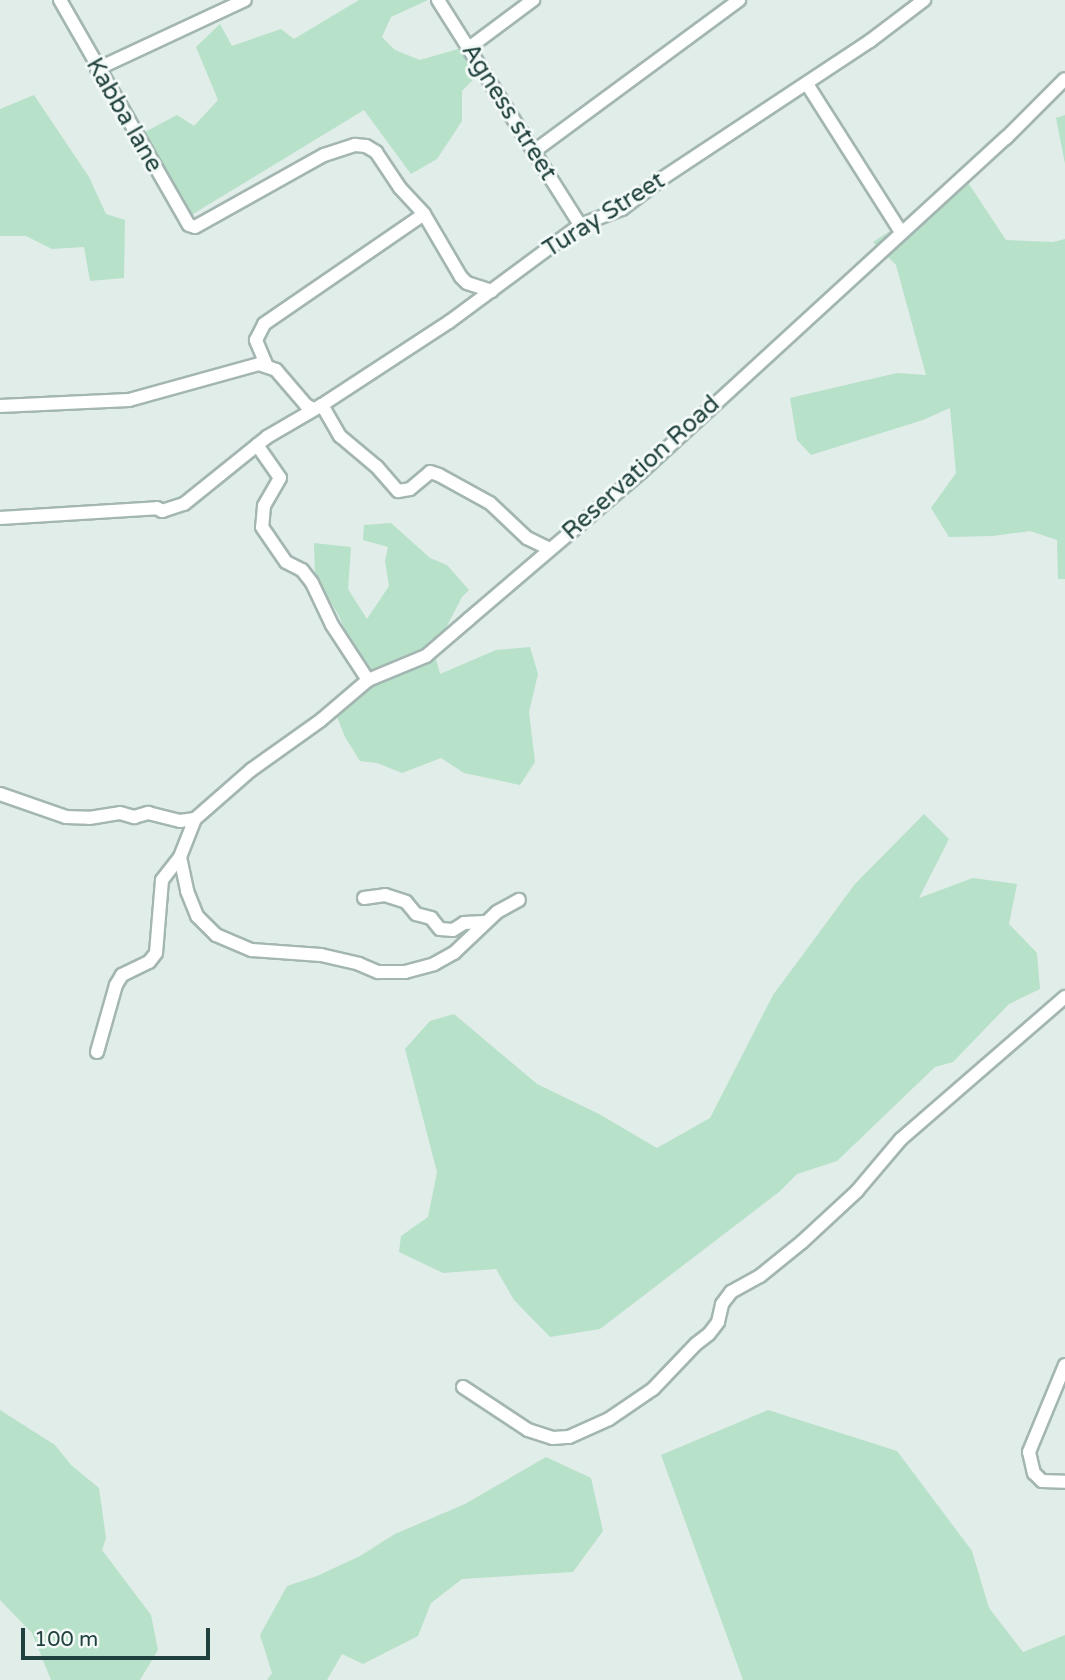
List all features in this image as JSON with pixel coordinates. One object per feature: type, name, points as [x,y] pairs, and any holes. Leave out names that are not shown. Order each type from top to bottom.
[{"type":"street","name":"Kabba lane","points":[[60,0],[97,69],[192,227],[324,155],[355,145],[366,146],[376,152],[400,188],[425,214]]},
{"type":"street","points":[[97,69],[245,0]]},
{"type":"street","name":"Agness street","points":[[438,0],[580,225]]},
{"type":"street","points":[[470,47],[533,0]]},
{"type":"street","points":[[533,152],[722,5],[739,0]]},
{"type":"street","name":"Turay Street","points":[[0,518],[157,508],[162,511],[184,504],[257,445],[492,291],[580,225],[622,209],[663,178],[807,84],[924,0]]},
{"type":"street","name":"Reservation Road","points":[[195,819],[251,770],[321,720],[368,680],[426,656],[641,472],[1064,81]]},
{"type":"street","points":[[807,84],[901,232]]},
{"type":"street","points":[[492,291],[467,283],[461,277],[425,214],[264,324],[256,340],[267,364],[276,370],[306,405],[318,407],[340,436],[376,467],[398,491],[410,489],[430,472],[439,475],[490,503],[527,538],[550,548]]},
{"type":"street","points":[[0,406],[129,400],[267,364]]},
{"type":"street","points":[[257,445],[280,478],[264,506],[262,527],[286,562],[302,570],[312,583],[332,625],[368,680]]},
{"type":"street","points":[[0,794],[66,817],[89,818],[120,813],[134,817],[148,813],[180,821],[195,819],[180,857],[162,880],[156,953],[149,962],[122,975],[116,985],[97,1052]]},
{"type":"street","points":[[180,857],[187,891],[197,916],[216,935],[252,950],[321,955],[359,964],[378,972],[405,972],[434,964],[454,953],[484,922],[519,901]]},
{"type":"street","points":[[364,898],[385,895],[406,902],[416,914],[431,918],[440,929],[453,930],[464,923],[484,922]]},
{"type":"street","points":[[463,1387],[528,1430],[553,1438],[569,1437],[609,1419],[653,1389],[709,1334],[718,1322],[722,1304],[732,1292],[760,1276],[802,1242],[857,1191],[901,1139],[1065,997]]},
{"type":"street","points":[[1065,1365],[1029,1452],[1034,1473],[1042,1481],[1065,1482]]},
{"type":"green space","points":[[359,0],[428,0],[391,17],[382,37],[395,50],[420,60],[465,47],[478,75],[462,91],[462,121],[437,159],[411,174],[364,110],[188,217],[143,133],[177,115],[194,126],[218,100],[196,47],[220,24],[232,46],[281,29],[294,39]]},
{"type":"green space","points":[[34,95],[89,177],[106,214],[125,220],[124,278],[90,281],[84,247],[52,249],[26,236],[0,236],[0,109]]},
{"type":"green space","points":[[1065,115],[1065,164],[1056,118]]},
{"type":"green space","points":[[967,181],[1006,240],[1053,242],[1065,239],[1065,579],[1058,579],[1057,540],[1030,531],[993,536],[949,537],[931,508],[956,473],[950,408],[923,420],[811,455],[797,440],[790,398],[897,373],[926,375],[896,265],[873,242]]},
{"type":"green space","points":[[391,523],[430,558],[447,565],[469,590],[462,597],[434,651],[440,674],[496,650],[530,647],[538,674],[529,712],[535,762],[520,785],[464,773],[441,758],[402,773],[377,763],[360,761],[345,737],[337,717],[368,685],[339,616],[315,575],[314,543],[351,547],[348,589],[367,619],[389,586],[385,561],[388,547],[363,540],[364,525]]},
{"type":"green space","points":[[924,814],[949,839],[919,898],[973,878],[1017,884],[1009,924],[1037,953],[1040,989],[1009,1004],[953,1062],[935,1067],[837,1161],[797,1174],[779,1192],[600,1329],[550,1337],[514,1300],[496,1269],[443,1273],[399,1252],[401,1236],[428,1217],[437,1172],[405,1049],[430,1021],[454,1014],[537,1084],[599,1114],[657,1148],[710,1118],[773,995],[855,884]]},
{"type":"green space","points":[[0,1410],[55,1445],[71,1465],[99,1488],[106,1538],[102,1550],[151,1615],[158,1650],[140,1680],[51,1680],[32,1633],[0,1600]]},
{"type":"green space","points":[[768,1410],[897,1451],[972,1551],[989,1608],[1023,1652],[1065,1635],[1065,1680],[743,1680],[661,1455]]},
{"type":"green space","points":[[546,1457],[591,1478],[603,1531],[573,1572],[462,1579],[431,1603],[418,1636],[363,1664],[342,1654],[327,1680],[267,1680],[272,1673],[260,1635],[287,1586],[317,1576],[360,1556],[395,1534],[465,1504]]}]
